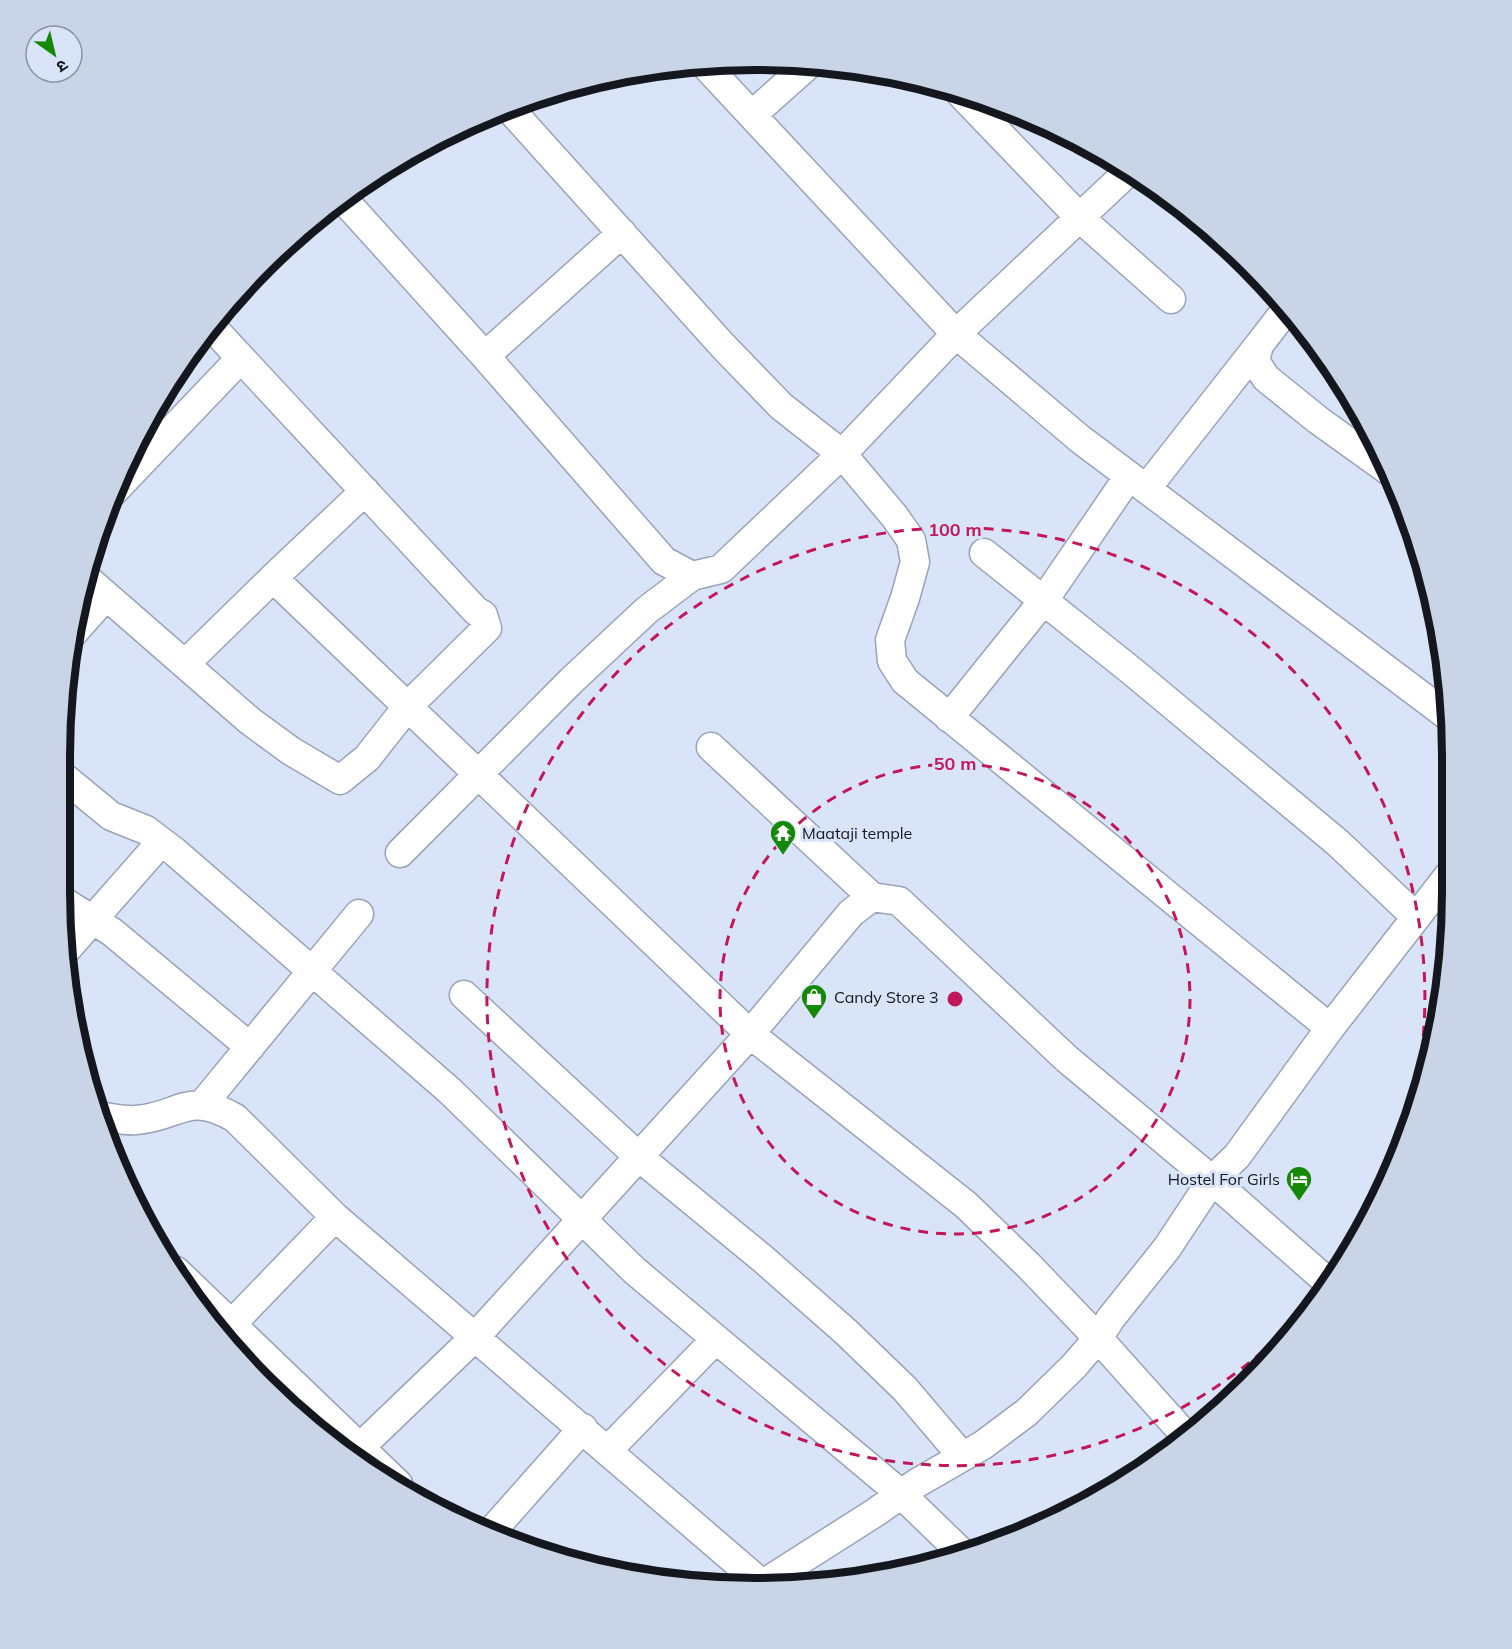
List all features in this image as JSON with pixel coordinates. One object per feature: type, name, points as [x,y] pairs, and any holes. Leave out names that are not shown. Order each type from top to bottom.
[{"type":"street","points":[[712,72],[956,334],[1080,439],[1440,710]]},
{"type":"street","points":[[752,115],[800,72]]},
{"type":"street","points":[[972,106],[1081,219],[1171,299]]},
{"type":"street","points":[[515,115],[781,406],[842,454],[895,517],[910,540],[915,562],[890,640],[892,661],[905,681],[1330,1028]]},
{"type":"street","points":[[400,853],[647,610],[692,576],[721,569],[842,454],[956,334],[1081,219],[1123,177]]},
{"type":"street","points":[[349,205],[485,356],[664,561],[692,576]]},
{"type":"street","points":[[485,356],[622,233]]},
{"type":"street","points":[[949,718],[1137,483],[1259,345],[1281,316]]},
{"type":"street","points":[[89,601],[96,587],[250,721],[291,751],[340,780],[367,758],[408,706],[487,628],[483,615],[476,611],[217,333]]},
{"type":"street","points":[[1259,345],[1255,361],[1266,378],[1318,420],[1374,460]]},
{"type":"street","points":[[133,471],[241,358]]},
{"type":"street","points":[[185,664],[365,491]]},
{"type":"street","points":[[984,553],[1133,672],[1338,843],[1416,917]]},
{"type":"street","points":[[273,578],[750,1034],[966,1205],[1098,1338],[1181,1430]]},
{"type":"street","points":[[711,747],[872,897],[899,901],[1067,1059],[1212,1180],[1323,1278]]},
{"type":"street","points":[[70,782],[111,816],[146,830],[176,852],[311,972],[450,1090],[635,1271],[901,1494],[957,1548]]},
{"type":"street","points":[[72,943],[162,842]]},
{"type":"street","points":[[798,1573],[901,1494],[983,1445],[1027,1412],[1098,1338],[1111,1318],[1167,1248],[1212,1180],[1237,1156],[1330,1028],[1442,884]]},
{"type":"street","points":[[356,1450],[476,1336],[750,1034],[851,913],[872,897]]},
{"type":"street","points":[[71,906],[112,932],[250,1047]]},
{"type":"street","points":[[202,1105],[359,914]]},
{"type":"street","points":[[464,995],[639,1156],[763,1259],[846,1332],[905,1389],[962,1456]]},
{"type":"street","points":[[109,1118],[136,1120],[185,1106],[202,1105],[219,1109],[235,1118],[335,1216],[756,1578]]},
{"type":"street","points":[[227,1329],[335,1216]]},
{"type":"street","points":[[608,1450],[716,1339]]},
{"type":"street","points":[[237,1340],[352,1447]]},
{"type":"street","points":[[496,1527],[583,1428]]},
{"type":"place","name":"Maataji temple","points":[[783,856]]},
{"type":"place","name":"Candy Store 3","points":[[814,1020]]},
{"type":"place","name":"Hostel For Girls","points":[[1299,1202]]}]
